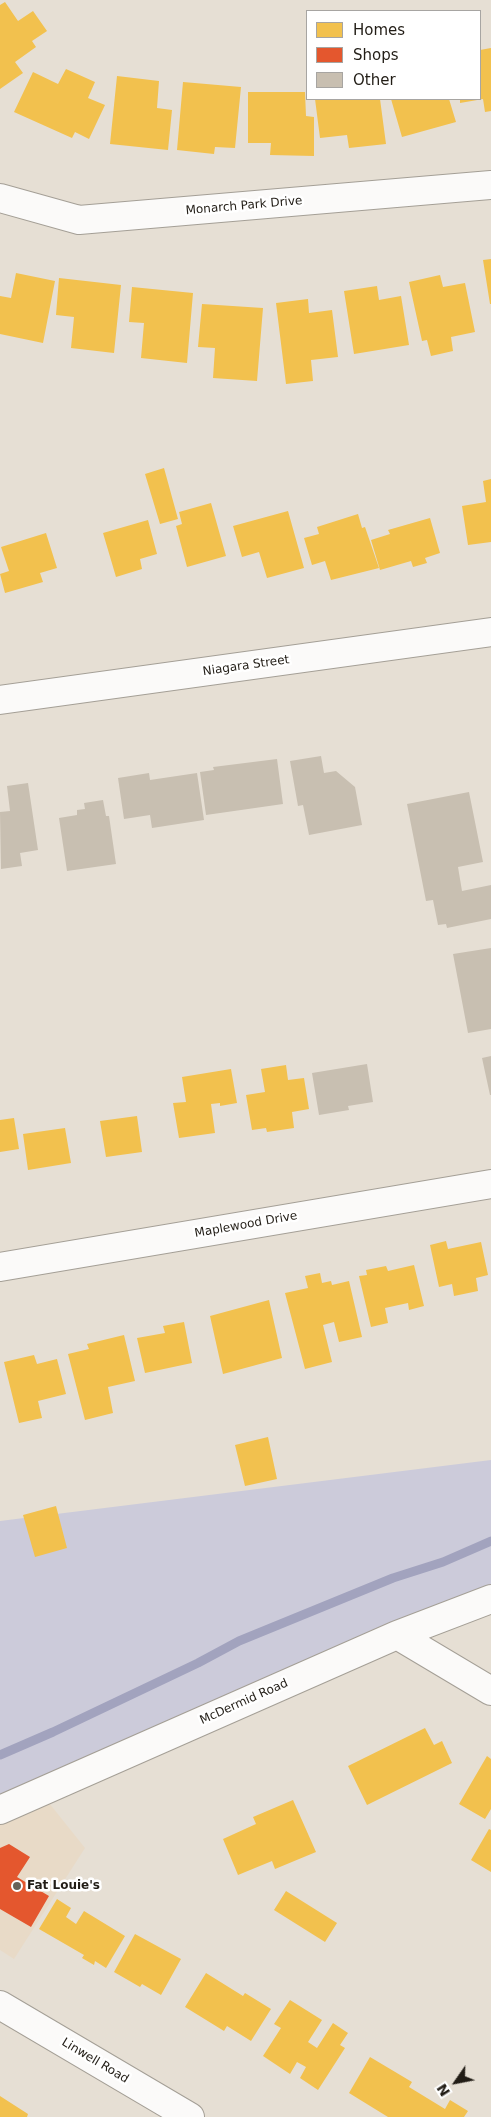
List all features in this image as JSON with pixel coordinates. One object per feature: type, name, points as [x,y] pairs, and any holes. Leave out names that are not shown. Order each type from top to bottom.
[{"type":"street","name":"Monarch Park Drive","points":[[0,198],[79,220],[491,185]]},
{"type":"street","name":"Niagara Street","points":[[0,700],[491,632]]},
{"type":"street","name":"Maplewood Drive","points":[[0,1267],[491,1184]]},
{"type":"street","name":"McDermid Road","points":[[0,1810],[397,1635],[491,1599]]},
{"type":"street","points":[[397,1635],[491,1691]]},
{"type":"street","name":"Linwell Road","points":[[0,2005],[190,2117]]},
{"type":"shaded area","points":[[491,1460],[491,1586],[49,1803],[0,1825],[0,1521]]},
{"type":"shaded area","points":[[49,1803],[85,1848],[14,1959],[0,1950],[0,1825]]},
{"type":"building: Homes","points":[[5,2],[18,21],[33,11],[47,31],[32,41],[36,47],[15,62],[23,73],[0,89],[0,5]]},
{"type":"building: Homes","points":[[491,48],[491,111],[485,112],[483,99],[481,99],[481,50]]},
{"type":"building: Homes","points":[[66,69],[95,82],[88,98],[105,105],[89,139],[75,132],[72,138],[14,112],[33,72],[58,84]]},
{"type":"building: Homes","points":[[117,76],[159,81],[157,108],[172,110],[168,150],[110,144]]},
{"type":"building: Homes","points":[[183,82],[241,87],[235,148],[215,147],[214,154],[177,150]]},
{"type":"building: Homes","points":[[248,92],[305,92],[306,116],[314,117],[314,156],[270,155],[271,143],[248,143]]},
{"type":"building: Homes","points":[[315,100],[380,100],[386,144],[349,148],[347,135],[320,138]]},
{"type":"building: Homes","points":[[391,100],[449,100],[456,122],[402,137]]},
{"type":"building: Homes","points":[[460,100],[477,100],[460,103]]},
{"type":"building: Homes","points":[[491,259],[491,304],[490,304],[483,260]]},
{"type":"building: Homes","points":[[16,273],[55,281],[43,343],[0,334],[0,296],[11,298]]},
{"type":"building: Homes","points":[[440,275],[443,287],[465,283],[475,332],[451,337],[453,351],[431,356],[427,340],[422,341],[409,282]]},
{"type":"building: Homes","points":[[59,278],[121,285],[114,353],[71,348],[74,317],[56,315]]},
{"type":"building: Homes","points":[[377,286],[379,300],[401,296],[409,345],[354,354],[344,291]]},
{"type":"building: Homes","points":[[132,287],[193,293],[187,363],[141,358],[144,323],[129,322]]},
{"type":"building: Homes","points":[[308,299],[309,313],[332,310],[338,357],[311,360],[313,381],[286,384],[276,303]]},
{"type":"building: Homes","points":[[202,304],[263,308],[257,381],[213,378],[215,348],[198,347]]},
{"type":"building: Homes","points":[[164,468],[178,519],[160,524],[145,474]]},
{"type":"building: Homes","points":[[491,479],[491,542],[468,545],[462,506],[486,502],[483,481]]},
{"type":"building: Homes","points":[[211,503],[226,556],[187,567],[176,526],[182,524],[179,512]]},
{"type":"building: Homes","points":[[288,511],[304,568],[267,578],[259,552],[242,557],[233,526]]},
{"type":"building: Homes","points":[[358,514],[362,528],[365,527],[379,568],[331,580],[325,561],[312,565],[304,538],[319,534],[317,527]]},
{"type":"building: Homes","points":[[430,518],[440,553],[425,558],[427,563],[413,567],[411,561],[380,570],[371,540],[390,534],[388,530]]},
{"type":"building: Homes","points":[[148,520],[157,554],[140,559],[142,569],[116,577],[103,533]]},
{"type":"building: Homes","points":[[46,533],[57,568],[40,573],[43,582],[5,593],[0,574],[9,571],[1,547]]},
{"type":"building: Homes","points":[[286,1065],[288,1080],[304,1078],[309,1109],[292,1112],[294,1128],[267,1132],[266,1128],[252,1130],[246,1095],[265,1092],[261,1069]]},
{"type":"building: Homes","points":[[231,1069],[237,1103],[220,1106],[220,1103],[211,1104],[215,1133],[179,1138],[173,1103],[186,1102],[182,1077]]},
{"type":"building: Homes","points":[[137,1116],[142,1152],[106,1157],[100,1121]]},
{"type":"building: Homes","points":[[14,1118],[19,1149],[0,1152],[0,1120]]},
{"type":"building: Homes","points":[[65,1128],[71,1163],[28,1170],[23,1134]]},
{"type":"building: Homes","points":[[446,1241],[448,1249],[481,1242],[488,1275],[476,1278],[478,1291],[454,1296],[452,1284],[439,1287],[430,1245]]},
{"type":"building: Homes","points":[[414,1265],[424,1306],[409,1310],[408,1303],[385,1308],[388,1323],[371,1327],[359,1276],[367,1275],[366,1270],[386,1266],[388,1271]]},
{"type":"building: Homes","points":[[320,1273],[322,1283],[331,1281],[332,1285],[349,1281],[362,1337],[339,1342],[334,1322],[323,1325],[332,1362],[305,1369],[285,1293],[308,1288],[305,1276]]},
{"type":"building: Homes","points":[[269,1300],[282,1358],[223,1374],[210,1316]]},
{"type":"building: Homes","points":[[184,1322],[192,1363],[145,1373],[137,1338],[165,1333],[163,1326]]},
{"type":"building: Homes","points":[[124,1335],[135,1381],[108,1387],[113,1413],[85,1420],[68,1354],[89,1349],[87,1344]]},
{"type":"building: Homes","points":[[34,1355],[37,1364],[57,1359],[66,1394],[38,1401],[42,1418],[19,1423],[4,1362]]},
{"type":"building: Homes","points":[[268,1437],[277,1479],[245,1486],[235,1445]]},
{"type":"building: Homes","points":[[56,1506],[67,1548],[35,1557],[23,1515]]},
{"type":"building: Homes","points":[[425,1728],[434,1745],[442,1741],[452,1763],[367,1805],[348,1766]]},
{"type":"building: Homes","points":[[487,1756],[491,1759],[491,1809],[485,1819],[459,1804]]},
{"type":"building: Homes","points":[[293,1800],[316,1852],[275,1869],[272,1861],[238,1875],[223,1839],[256,1824],[253,1817]]},
{"type":"building: Homes","points":[[489,1829],[491,1830],[491,1872],[471,1860]]},
{"type":"building: Homes","points":[[286,1891],[337,1923],[325,1942],[274,1910]]},
{"type":"building: Homes","points":[[57,1899],[71,1908],[66,1917],[76,1924],[84,1911],[125,1936],[106,1968],[95,1961],[94,1965],[82,1958],[84,1955],[39,1929]]},
{"type":"building: Homes","points":[[135,1934],[181,1959],[161,1995],[142,1984],[140,1987],[114,1972]]},
{"type":"building: Homes","points":[[206,1973],[243,1996],[245,1993],[271,2009],[251,2041],[227,2026],[224,2031],[185,2007]]},
{"type":"building: Homes","points":[[290,2000],[322,2020],[308,2042],[317,2048],[333,2023],[348,2033],[340,2045],[345,2048],[318,2090],[300,2078],[306,2067],[297,2062],[290,2074],[263,2056],[281,2028],[274,2024]]},
{"type":"building: Homes","points":[[370,2057],[412,2082],[409,2087],[445,2109],[450,2100],[468,2111],[464,2117],[388,2117],[349,2093]]},
{"type":"building: Homes","points":[[0,2096],[28,2114],[27,2117],[0,2117]]},
{"type":"building: Shops","name":"Fat Louie's","points":[[9,1844],[30,1857],[17,1877],[49,1896],[31,1927],[0,1909],[0,1848]]},
{"type":"building: Other","points":[[321,756],[324,773],[336,771],[355,787],[362,825],[309,835],[303,805],[298,806],[290,761]]},
{"type":"building: Other","points":[[277,759],[283,804],[206,815],[200,772],[214,770],[213,767]]},
{"type":"building: Other","points":[[149,773],[150,780],[197,773],[204,820],[152,828],[150,815],[124,819],[118,778]]},
{"type":"building: Other","points":[[28,783],[38,850],[20,853],[22,866],[1,869],[0,812],[10,811],[7,786]]},
{"type":"building: Other","points":[[469,792],[483,862],[458,867],[462,891],[491,885],[491,919],[447,928],[446,924],[438,925],[433,900],[426,901],[407,804]]},
{"type":"building: Other","points":[[103,800],[106,816],[109,816],[116,864],[67,871],[59,818],[77,815],[77,810],[85,809],[84,803]]},
{"type":"building: Other","points":[[491,948],[491,1029],[468,1033],[453,954]]},
{"type":"building: Other","points":[[491,1056],[491,1095],[490,1095],[482,1058]]},
{"type":"building: Other","points":[[367,1064],[373,1102],[348,1106],[349,1110],[319,1115],[312,1073]]},
{"type":"waterway","points":[[0,1755],[198,1663],[239,1641],[393,1578],[443,1562],[491,1541]]},
{"type":"place","name":"Fat Louie's","points":[[17,1886]]}]
